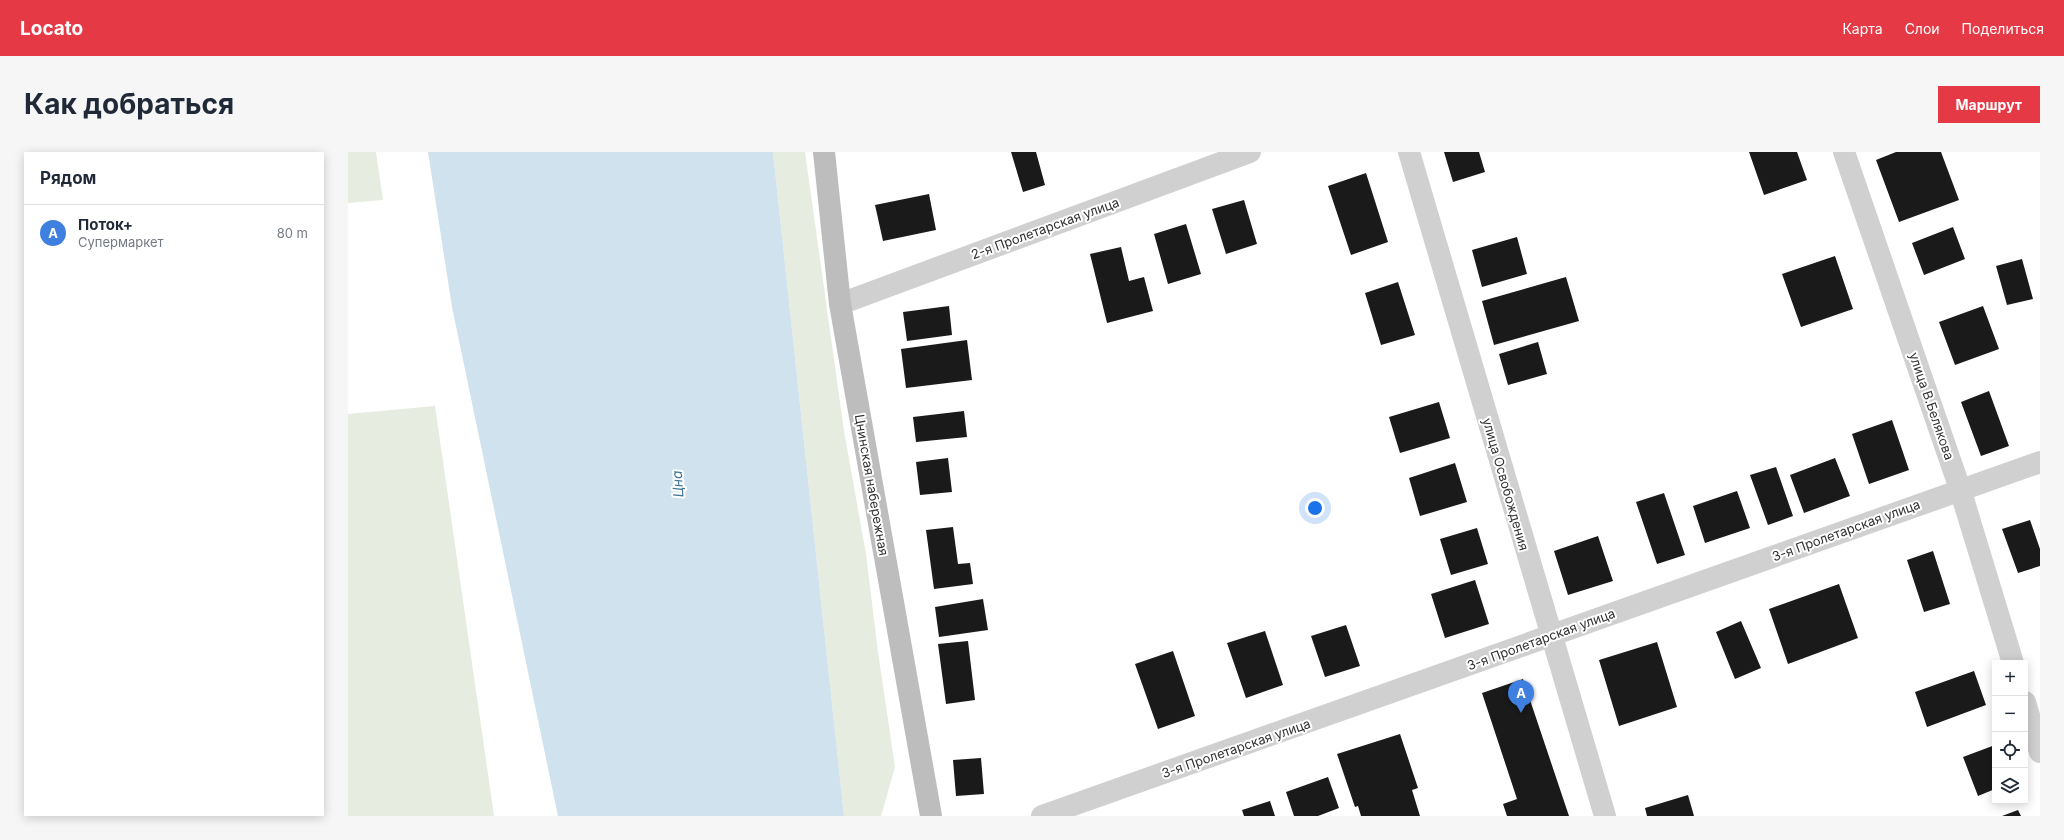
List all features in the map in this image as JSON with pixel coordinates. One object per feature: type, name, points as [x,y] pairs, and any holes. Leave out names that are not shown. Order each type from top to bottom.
[{"type":"main road","name":"Цнинская набережная","points":[[824,152],[840,304],[931,816]]},
{"type":"street","name":"2-я Пролетарская улица","points":[[840,304],[1250,152]]},
{"type":"street","name":"улица Освобождения","points":[[1409,152],[1605,816]]},
{"type":"street","name":"улица В.Белякова","points":[[1844,152],[1960,489],[2012,660]]},
{"type":"street","name":"3-я Пролетарская улица","points":[[1042,816],[1551,636],[1960,489],[2040,462]]},
{"type":"street","points":[[2028,712],[2040,752]]},
{"type":"shaded area","points":[[348,152],[376,152],[383,200],[348,203]]},
{"type":"shaded area","points":[[773,152],[805,152],[844,431],[866,554],[878,652],[895,767],[881,816],[844,816]]},
{"type":"shaded area","points":[[435,406],[494,816],[348,816],[348,414]]},
{"type":"water","name":"Цна","points":[[428,152],[773,152],[844,816],[558,816],[452,307]]},
{"type":"building","points":[[1011,152],[1036,152],[1045,185],[1023,192]]},
{"type":"building","points":[[1444,152],[1479,152],[1485,172],[1453,182]]},
{"type":"building","points":[[1749,152],[1797,152],[1807,180],[1764,195]]},
{"type":"building","points":[[1896,152],[1941,152],[1959,200],[1899,222],[1876,160]]},
{"type":"building","points":[[1366,173],[1388,242],[1351,255],[1328,186]]},
{"type":"building","points":[[929,194],[936,230],[883,241],[875,205]]},
{"type":"building","points":[[1244,200],[1257,244],[1226,254],[1212,209]]},
{"type":"building","points":[[1186,224],[1201,274],[1168,284],[1154,234]]},
{"type":"building","points":[[1953,227],[1965,259],[1924,275],[1912,243]]},
{"type":"building","points":[[1517,237],[1527,274],[1482,287],[1472,250]]},
{"type":"building","points":[[1121,247],[1129,281],[1144,277],[1153,311],[1107,323],[1090,254]]},
{"type":"building","points":[[1835,256],[1853,309],[1801,327],[1782,274]]},
{"type":"building","points":[[2022,259],[2033,299],[2007,305],[1996,266]]},
{"type":"building","points":[[1566,277],[1579,321],[1494,345],[1482,301]]},
{"type":"building","points":[[1398,282],[1415,335],[1381,345],[1365,293]]},
{"type":"building","points":[[949,306],[952,335],[907,341],[903,312]]},
{"type":"building","points":[[1983,306],[1999,349],[1955,365],[1939,322]]},
{"type":"building","points":[[967,340],[972,380],[906,388],[901,349]]},
{"type":"building","points":[[1538,342],[1547,374],[1508,385],[1499,354]]},
{"type":"building","points":[[1989,391],[2009,446],[1981,456],[1961,402]]},
{"type":"building","points":[[1439,402],[1450,438],[1400,453],[1389,417]]},
{"type":"building","points":[[964,411],[967,437],[916,442],[913,417]]},
{"type":"building","points":[[1892,420],[1909,470],[1869,484],[1852,434]]},
{"type":"building","points":[[948,458],[952,492],[920,495],[916,462]]},
{"type":"building","points":[[1835,458],[1850,496],[1804,513],[1790,475]]},
{"type":"building","points":[[1455,463],[1467,502],[1420,516],[1409,478]]},
{"type":"building","points":[[1776,467],[1793,516],[1768,525],[1750,475]]},
{"type":"building","points":[[1737,491],[1750,528],[1705,543],[1693,506]]},
{"type":"building","points":[[1664,493],[1685,555],[1657,564],[1636,502]]},
{"type":"building","points":[[2030,520],[2040,549],[2040,566],[2018,573],[2002,529]]},
{"type":"building","points":[[953,527],[958,564],[970,563],[973,584],[934,589],[926,530]]},
{"type":"building","points":[[1477,528],[1488,564],[1451,575],[1440,539]]},
{"type":"building","points":[[1598,536],[1613,581],[1568,595],[1554,551]]},
{"type":"building","points":[[1933,551],[1950,604],[1924,612],[1907,560]]},
{"type":"building","points":[[1475,580],[1489,624],[1445,638],[1431,594]]},
{"type":"building","points":[[1839,584],[1858,638],[1788,664],[1769,609]]},
{"type":"building","points":[[983,599],[988,630],[939,637],[935,607]]},
{"type":"building","points":[[1741,621],[1761,668],[1735,679],[1716,632]]},
{"type":"building","points":[[1346,625],[1360,666],[1325,677],[1311,636]]},
{"type":"building","points":[[1265,631],[1283,685],[1246,698],[1227,643]]},
{"type":"building","points":[[968,641],[975,700],[946,704],[938,644]]},
{"type":"building","points":[[1657,642],[1677,707],[1619,726],[1599,660]]},
{"type":"building","points":[[1173,651],[1195,716],[1158,729],[1135,664]]},
{"type":"building","points":[[1974,671],[1986,705],[1927,727],[1915,692]]},
{"type":"building","points":[[1523,679],[1569,816],[1507,816],[1503,804],[1517,799],[1482,693]]},
{"type":"building","points":[[1400,734],[1418,788],[1412,790],[1420,816],[1361,816],[1358,806],[1355,807],[1337,754]]},
{"type":"building","points":[[1992,746],[1992,790],[1978,796],[1963,757]]},
{"type":"building","points":[[981,758],[984,794],[956,796],[953,760]]},
{"type":"building","points":[[1328,777],[1339,808],[1318,816],[1294,816],[1286,792]]},
{"type":"building","points":[[1688,795],[1694,816],[1647,816],[1645,808]]},
{"type":"building","points":[[1270,801],[1275,816],[1244,816],[1242,810]]},
{"type":"building","points":[[2018,810],[2021,816],[2002,816]]},
{"type":"place","name":"Поток+","points":[[1521,713]]}]
